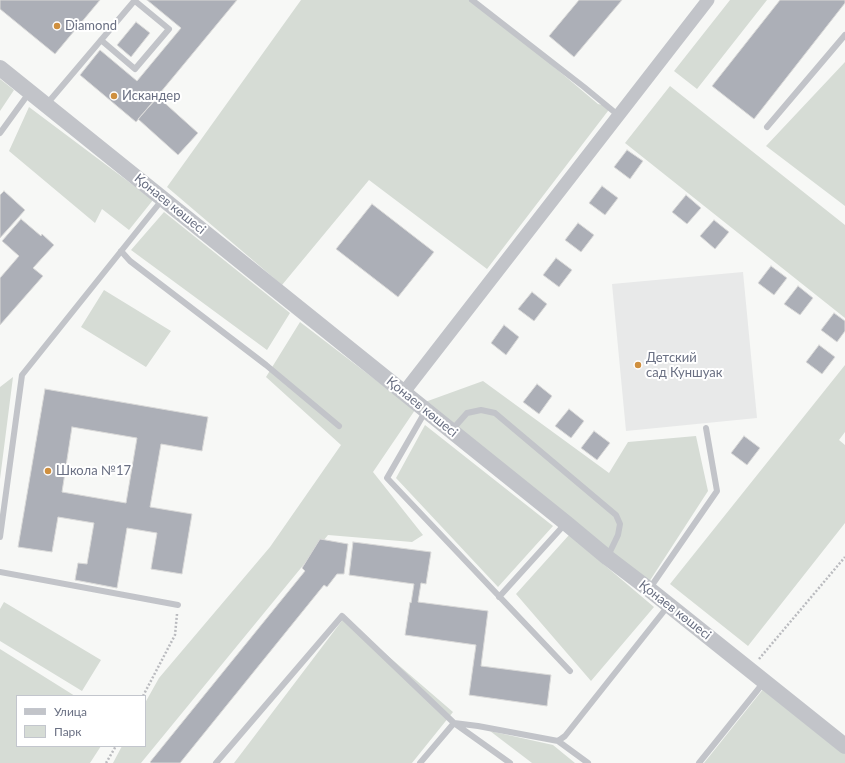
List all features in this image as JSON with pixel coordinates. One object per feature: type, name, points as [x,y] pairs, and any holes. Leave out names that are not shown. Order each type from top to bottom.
[{"type":"street","points":[[404,392],[708,0]]},
{"type":"street","name":"Қонаев көшесі","points":[[0,68],[404,392],[608,558],[845,746]]},
{"type":"lane","points":[[46,105],[101,40],[135,0],[169,29],[135,69],[101,40]]},
{"type":"lane","points":[[472,0],[618,115]]},
{"type":"lane","points":[[766,127],[845,34]]},
{"type":"lane","points":[[0,133],[30,92]]},
{"type":"lane","points":[[0,537],[22,375],[163,199]]},
{"type":"lane","points":[[121,251],[130,261],[266,365],[338,426]]},
{"type":"lane","points":[[426,410],[387,478],[570,671]]},
{"type":"lane","points":[[451,431],[467,413],[481,410],[495,413],[616,515],[620,524],[618,535],[608,558]]},
{"type":"lane","points":[[650,590],[717,491],[706,428]]},
{"type":"lane","points":[[499,597],[566,523]]},
{"type":"lane","points":[[0,572],[178,605]]},
{"type":"lane","points":[[558,741],[565,736],[669,605]]},
{"type":"lane","points":[[216,763],[342,616],[454,723],[510,763]]},
{"type":"lane","points":[[699,763],[764,682]]},
{"type":"lane","points":[[454,723],[558,741],[588,763]]},
{"type":"lane","points":[[420,763],[454,723]]},
{"type":"path","points":[[750,670],[845,557]]},
{"type":"path","points":[[144,695],[175,635],[178,605]]},
{"type":"path","points":[[106,763],[115,747]]},
{"type":"shaded area","points":[[743,272],[757,418],[626,431],[612,284]]},
{"type":"green space","points":[[301,0],[475,0],[598,104],[611,107],[487,269],[369,180],[282,285],[167,187]]},
{"type":"green space","points":[[730,0],[767,0],[697,89],[674,71]]},
{"type":"green space","points":[[845,62],[845,206],[766,146]]},
{"type":"green space","points":[[0,79],[14,90],[0,111]]},
{"type":"green space","points":[[670,86],[845,225],[845,318],[625,143]]},
{"type":"green space","points":[[29,107],[153,200],[129,230],[102,209],[95,223],[9,151]]},
{"type":"green space","points":[[164,212],[290,313],[267,350],[131,250]]},
{"type":"green space","points":[[104,290],[171,331],[146,367],[81,327]]},
{"type":"green space","points":[[300,322],[415,410],[373,472],[423,535],[412,542],[328,535],[141,763],[113,763],[121,747],[146,747],[146,701],[159,678],[270,547],[341,445],[266,377]]},
{"type":"green space","points":[[845,365],[845,432],[839,440],[845,445],[845,523],[748,646],[670,584]]},
{"type":"green space","points":[[13,377],[0,479],[0,387]]},
{"type":"green space","points":[[483,381],[609,473],[628,442],[696,436],[708,491],[649,582],[425,402]]},
{"type":"green space","points":[[425,425],[553,526],[498,587],[396,478]]},
{"type":"green space","points":[[569,535],[654,607],[591,681],[516,594]]},
{"type":"green space","points":[[4,602],[101,660],[82,691],[0,641],[0,609]]},
{"type":"green space","points":[[344,618],[453,712],[412,763],[234,763]]},
{"type":"green space","points":[[0,649],[73,695],[16,695],[16,747],[100,747],[90,763],[0,763]]},
{"type":"green space","points":[[764,688],[845,754],[845,763],[704,763]]},
{"type":"green space","points":[[490,731],[553,745],[575,763],[532,763]]},
{"type":"building","points":[[0,0],[100,0],[55,54],[0,9]]},
{"type":"building","points":[[147,0],[237,0],[136,122],[80,75],[100,50],[137,81],[181,28]]},
{"type":"building","points":[[579,0],[622,0],[574,57],[549,36]]},
{"type":"building","points":[[780,0],[845,0],[845,3],[754,119],[712,86]]},
{"type":"building","points":[[136,22],[150,33],[131,57],[117,45]]},
{"type":"building","points":[[158,97],[198,133],[178,155],[138,119]]},
{"type":"building","points":[[627,150],[643,161],[630,179],[614,167]]},
{"type":"building","points":[[602,186],[618,198],[605,215],[589,203]]},
{"type":"building","points":[[4,191],[25,210],[0,238],[0,195]]},
{"type":"building","points":[[686,195],[701,208],[687,224],[672,212]]},
{"type":"building","points":[[372,204],[434,252],[398,297],[336,249]]},
{"type":"building","points":[[21,219],[41,236],[42,234],[54,245],[33,268],[43,276],[0,325],[0,278],[19,256],[2,241]]},
{"type":"building","points":[[714,220],[729,232],[715,249],[700,236]]},
{"type":"building","points":[[578,223],[594,235],[581,252],[565,240]]},
{"type":"building","points":[[556,258],[572,270],[559,287],[543,275]]},
{"type":"building","points":[[771,266],[787,278],[774,295],[758,283]]},
{"type":"building","points":[[798,286],[813,298],[800,315],[784,304]]},
{"type":"building","points":[[532,292],[547,304],[534,321],[518,309]]},
{"type":"building","points":[[834,313],[845,321],[845,331],[837,342],[821,330]]},
{"type":"building","points":[[504,325],[519,337],[506,355],[491,343]]},
{"type":"building","points":[[819,345],[835,357],[822,374],[806,362]]},
{"type":"building","points":[[537,384],[552,396],[539,414],[523,402]]},
{"type":"building","name":"Школа №17","points":[[45,389],[208,417],[202,451],[161,444],[150,507],[192,514],[182,574],[151,569],[157,533],[127,528],[117,588],[75,580],[78,563],[87,564],[94,523],[58,517],[52,552],[18,547]],"holes":[[[72,427],[137,438],[126,503],[62,492]]]},
{"type":"building","points":[[569,409],[584,421],[571,438],[555,426]]},
{"type":"building","points":[[594,431],[610,443],[597,460],[581,448]]},
{"type":"building","points":[[744,436],[760,448],[747,465],[731,453]]},
{"type":"building","points":[[320,539],[348,544],[344,574],[337,574],[327,587],[324,585],[180,763],[151,763],[150,762],[305,571],[302,568]]},
{"type":"building","points":[[353,542],[431,552],[426,584],[421,583],[418,602],[488,611],[481,666],[551,675],[547,706],[469,695],[476,645],[405,635],[414,584],[349,575]]},
{"type":"place","name":"Diamond","points":[[57,26]]},
{"type":"place","name":"Искандер","points":[[114,96]]},
{"type":"place","name":"Детский сад Куншуак","points":[[638,365]]},
{"type":"place","name":"Школа №17","points":[[48,471]]}]
